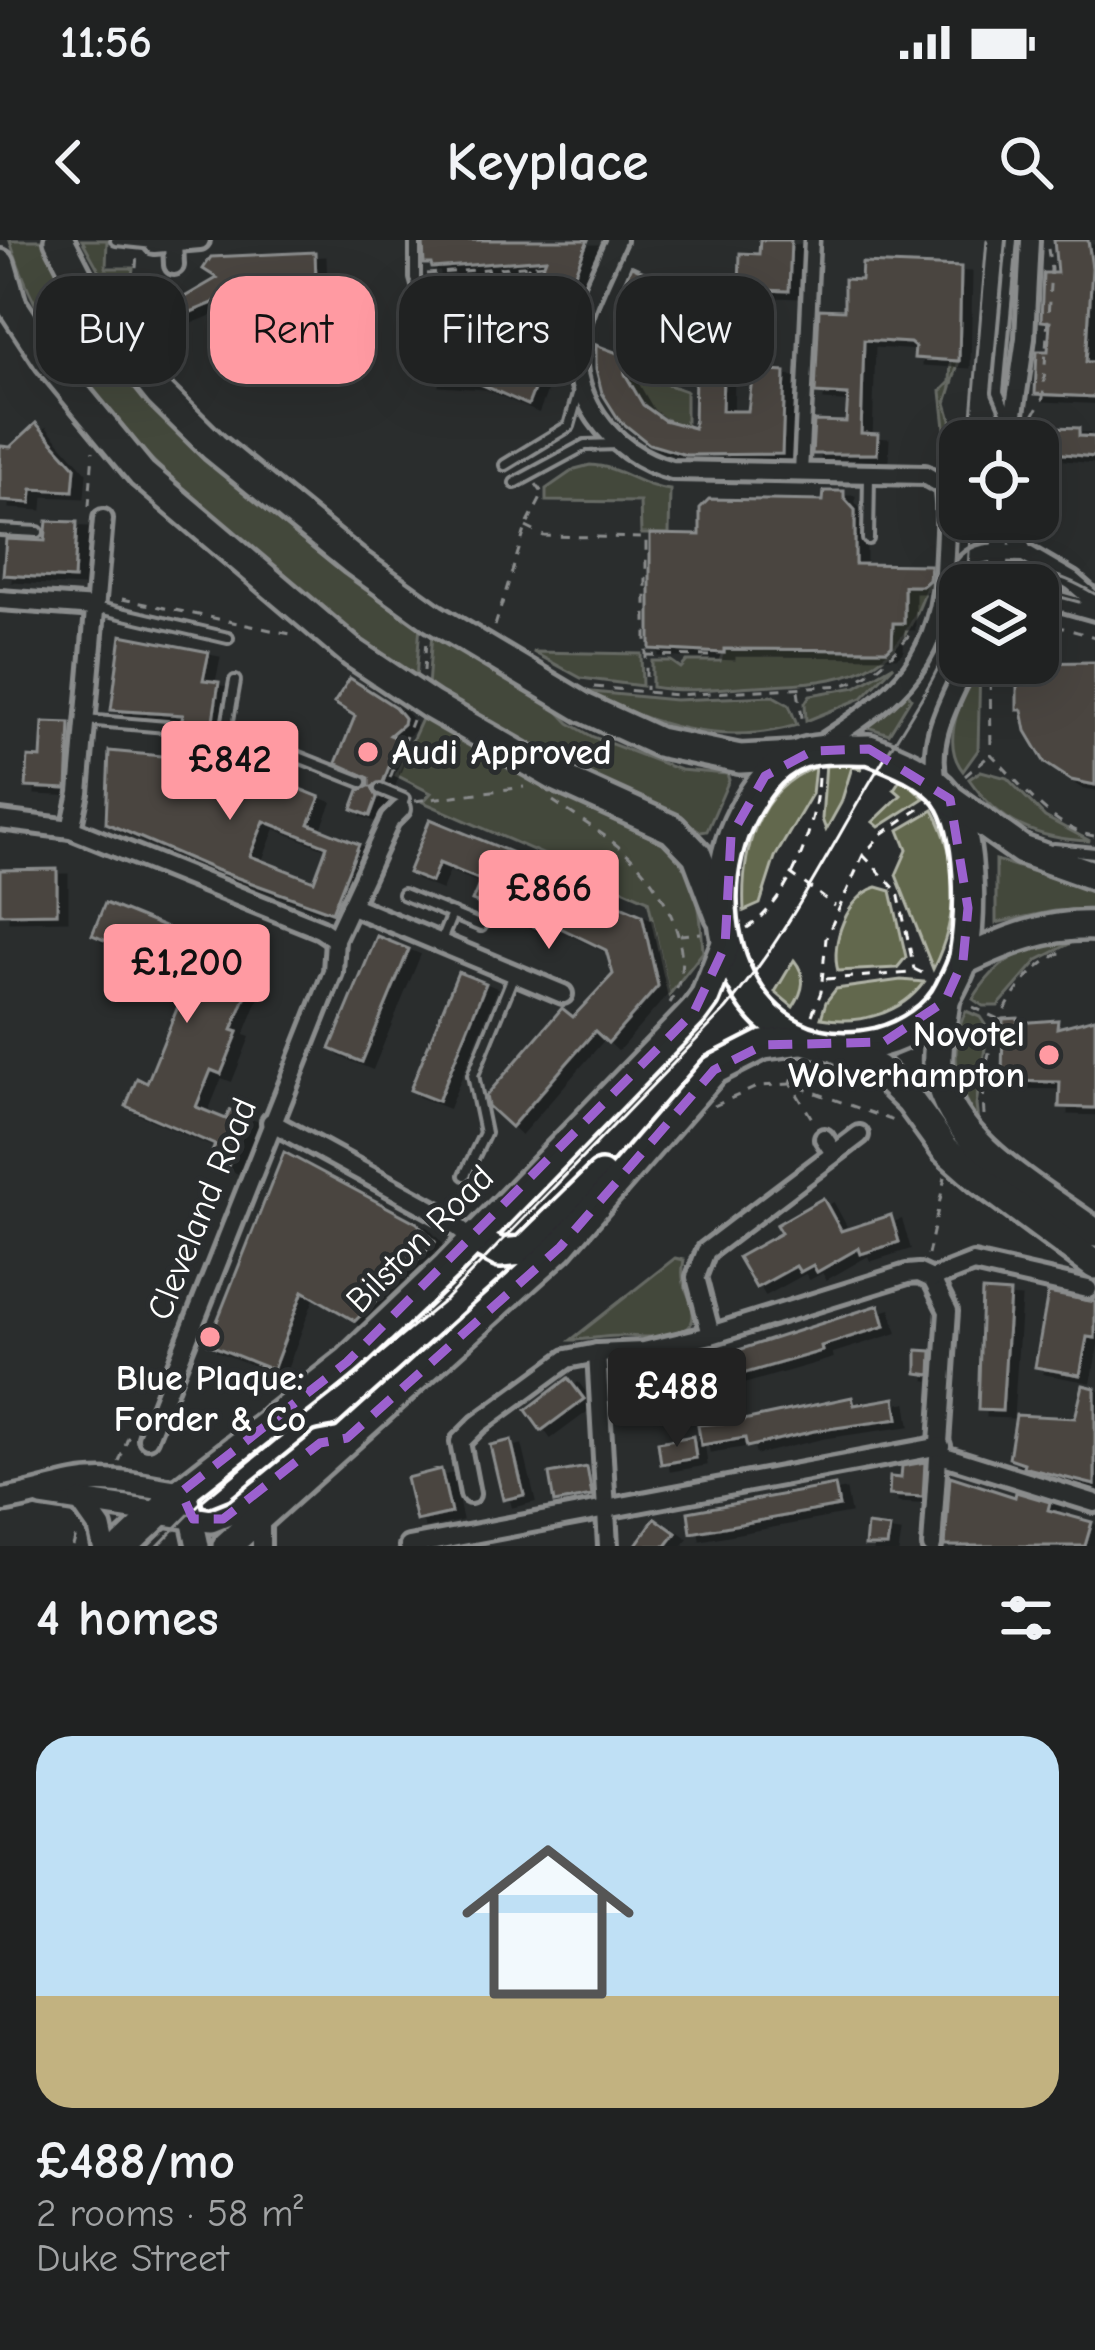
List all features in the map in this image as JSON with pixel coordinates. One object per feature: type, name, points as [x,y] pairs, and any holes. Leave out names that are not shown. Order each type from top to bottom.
[{"type":"highway","points":[[59,240],[100,320],[158,393],[214,447],[433,619],[584,708],[658,742],[740,759],[807,749],[869,748],[903,762],[1022,850],[1095,876]]},
{"type":"highway","points":[[0,264],[6,299],[81,404],[142,473],[353,653],[555,776],[672,829],[697,855],[751,1000],[803,1038],[834,1047],[877,1069],[910,1101],[945,1149],[1092,1277]]},
{"type":"highway","name":"Bilston Road","points":[[124,1546],[181,1492],[347,1362],[694,1012],[706,997],[723,931],[730,836],[765,776],[807,749]]},
{"type":"highway","points":[[945,791],[967,866],[959,1004],[938,1052],[939,1079],[951,1112],[972,1141],[1095,1233]]},
{"type":"highway","points":[[963,961],[1011,938],[1051,927],[1095,926]]},
{"type":"highway","points":[[834,1047],[869,1045],[910,1032],[959,1004]]},
{"type":"highway","points":[[227,1546],[560,1247],[706,1096],[741,1053],[803,1038]]},
{"type":"highway","points":[[473,1238],[500,1253],[530,1248],[641,1132],[706,1096]]},
{"type":"street","points":[[155,243],[200,240]]},
{"type":"street","points":[[592,298],[616,240]]},
{"type":"street","points":[[801,473],[812,240]]},
{"type":"street","points":[[1013,420],[1025,338],[1030,240]]},
{"type":"street","points":[[155,243],[174,265]]},
{"type":"street","points":[[582,384],[592,410],[620,444],[649,464],[672,470],[925,476],[944,486],[944,564]]},
{"type":"street","points":[[71,829],[79,793],[103,519]]},
{"type":"street","points":[[1000,564],[1002,540]]},
{"type":"street","points":[[1017,540],[1024,553]]},
{"type":"street","points":[[965,564],[981,552],[1024,553],[1072,581],[1095,601]]},
{"type":"street","points":[[0,600],[96,600]]},
{"type":"street","points":[[1059,602],[1095,611]]},
{"type":"street","points":[[807,749],[882,705],[919,659],[939,616]]},
{"type":"street","points":[[945,791],[932,760],[935,735],[958,684]]},
{"type":"street","name":"Cleveland Road","points":[[148,1438],[334,972],[335,939],[390,820],[401,808]]},
{"type":"street","points":[[0,820],[71,829],[335,939]]},
{"type":"street","points":[[350,905],[563,994]]},
{"type":"street","points":[[271,1123],[440,1214],[473,1238]]},
{"type":"street","points":[[711,1335],[696,1276],[706,1251],[829,1146],[859,1135]]},
{"type":"street","points":[[440,1214],[474,1219],[496,1214]]},
{"type":"street","points":[[470,1494],[460,1442],[568,1359],[597,1352],[644,1351],[711,1335],[869,1282],[928,1277],[973,1263],[1092,1277]]},
{"type":"street","points":[[928,1277],[948,1311],[932,1546]]},
{"type":"street","points":[[597,1352],[608,1546]]},
{"type":"street","points":[[42,1495],[193,1519],[223,1519],[320,1443],[347,1438]]},
{"type":"street","points":[[409,1546],[941,1450],[1095,1503]]},
{"type":"street","points":[[0,1501],[107,1481],[181,1492],[188,1500],[198,1546]]},
{"type":"street","points":[[81,1502],[100,1528],[104,1546]]},
{"type":"street","points":[[260,1546],[261,1515]]},
{"type":"lane","points":[[116,240],[155,243]]},
{"type":"lane","points":[[415,240],[415,275]]},
{"type":"lane","points":[[1007,420],[998,392],[1012,240]]},
{"type":"lane","points":[[506,465],[569,426],[579,384]]},
{"type":"lane","points":[[515,483],[585,445],[620,444]]},
{"type":"lane","points":[[868,538],[869,474]]},
{"type":"lane","points":[[0,530],[38,532]]},
{"type":"lane","points":[[96,600],[227,638]]},
{"type":"lane","points":[[225,737],[235,681]]},
{"type":"lane","points":[[85,720],[178,728],[268,745],[362,782]]},
{"type":"lane","points":[[384,786],[404,799],[401,808]]},
{"type":"lane","points":[[1022,850],[1095,853]]},
{"type":"lane","points":[[403,894],[481,926]]},
{"type":"lane","points":[[441,943],[452,914]]},
{"type":"lane","points":[[465,1175],[485,1133],[473,1075],[514,973]]},
{"type":"path","points":[[1030,419],[1043,398],[1051,269],[1046,240]]},
{"type":"path","points":[[146,276],[155,243]]},
{"type":"path","points":[[415,275],[545,264]]},
{"type":"path","points":[[532,265],[537,274]]},
{"type":"path","points":[[522,276],[532,265]]},
{"type":"path","points":[[631,265],[654,276]]},
{"type":"path","points":[[486,269],[489,276]]},
{"type":"path","points":[[93,451],[89,509],[103,519]]},
{"type":"path","points":[[490,639],[526,527],[543,494]]},
{"type":"path","points":[[526,527],[544,536],[646,538],[646,693]]},
{"type":"path","points":[[96,600],[304,637]]},
{"type":"path","points":[[384,786],[412,721],[411,706],[423,682],[427,629],[433,619]]},
{"type":"path","points":[[590,686],[723,695],[856,681],[899,648],[915,627]]},
{"type":"path","points":[[1059,627],[1095,637]]},
{"type":"path","points":[[646,655],[715,656]]},
{"type":"path","points":[[990,684],[991,754],[1053,814],[1082,834],[1095,836]]},
{"type":"path","points":[[547,797],[640,864],[659,886],[679,936],[723,931],[763,919],[816,813],[798,689]]},
{"type":"path","points":[[829,1146],[791,1084],[823,980],[826,938],[837,907],[863,855],[882,834],[991,754]]},
{"type":"path","points":[[423,802],[531,786]]},
{"type":"path","points":[[863,855],[898,892],[914,969]]},
{"type":"path","points":[[790,873],[837,907]]},
{"type":"path","points":[[984,1118],[985,1078],[1000,1019],[1021,982],[1042,961],[1072,947]]},
{"type":"path","points":[[914,969],[928,976]]},
{"type":"path","points":[[823,980],[910,974],[914,969]]},
{"type":"path","points":[[959,1004],[1000,1019]]},
{"type":"path","points":[[706,1096],[791,1084],[907,1127]]},
{"type":"path","points":[[928,1277],[945,1176]]},
{"type":"path","points":[[74,1546],[76,1534]]},
{"type":"highlighted area","points":[[869,749],[950,799],[968,908],[963,961],[945,1001],[884,1042],[763,1045],[714,1070],[560,1247],[347,1438],[320,1443],[223,1519],[193,1519],[181,1492],[347,1362],[694,1012],[725,946],[731,836],[765,776],[812,751]]},
{"type":"green space","points":[[10,240],[50,240],[66,276],[36,276],[36,305]]},
{"type":"green space","points":[[82,240],[107,240],[106,268],[133,268],[132,276],[102,276]]},
{"type":"green space","points":[[951,361],[959,361],[946,403],[951,420],[944,420],[941,391],[950,382]]},
{"type":"green space","points":[[86,384],[137,384],[283,524],[420,624],[416,680],[400,673],[230,532],[121,426]]},
{"type":"green space","points":[[630,384],[666,384],[686,391],[686,426],[646,406]]},
{"type":"green space","points":[[590,465],[670,490],[669,534],[641,534],[640,502],[546,501],[546,489],[575,469]]},
{"type":"green space","points":[[929,580],[902,638],[865,669],[787,684],[690,690],[652,687],[652,661],[671,661],[681,668],[687,661],[720,661],[724,649],[887,650],[893,623],[904,623],[904,586],[922,586]]},
{"type":"green space","points":[[432,632],[547,700],[569,723],[593,737],[680,770],[727,774],[729,780],[707,831],[573,767],[428,687]]},
{"type":"green space","points":[[533,652],[641,654],[642,686],[581,678]]},
{"type":"green space","points":[[894,665],[862,698],[806,721],[805,703],[810,695],[856,687]]},
{"type":"green space","points":[[970,684],[980,684],[978,750],[963,771],[953,745],[961,702]]},
{"type":"green space","points":[[582,691],[675,700],[773,696],[789,705],[797,725],[741,734],[686,729]]},
{"type":"green space","points":[[907,692],[911,698],[889,734],[867,727]]},
{"type":"green space","points":[[423,717],[666,843],[696,893],[703,952],[669,995],[648,900],[423,802],[431,793],[396,775]]},
{"type":"green space","points":[[863,762],[861,769],[852,767],[826,830],[822,819],[826,763]]},
{"type":"green space","points":[[815,767],[812,794],[775,857],[760,904],[744,911],[746,867],[756,826],[779,791]]},
{"type":"green space","points":[[981,771],[1007,778],[1045,817],[1090,841],[1053,837],[1007,818],[969,779]]},
{"type":"green space","points":[[902,777],[924,798],[879,827],[873,822],[901,795],[894,789]]},
{"type":"green space","points":[[933,810],[948,849],[953,889],[948,929],[933,969],[896,875],[907,850],[899,830]]},
{"type":"green space","points":[[996,860],[1095,891],[1095,909],[1054,911],[996,923]]},
{"type":"green space","points":[[877,887],[891,891],[906,957],[897,968],[838,971],[836,947],[843,922],[857,900]]},
{"type":"green space","points":[[1073,942],[1038,960],[998,1006],[983,1006],[973,999],[1014,956]]},
{"type":"green space","points":[[794,960],[802,983],[793,1007],[775,992]]},
{"type":"green space","points":[[901,980],[924,982],[904,1002],[878,1015],[821,1018],[836,989]]},
{"type":"green space","points":[[966,1011],[980,1017],[988,1029],[976,1105],[978,1122],[964,1096],[957,1068],[957,1039]]},
{"type":"green space","points":[[675,1258],[684,1260],[683,1278],[693,1308],[691,1325],[684,1331],[663,1337],[571,1340]]},
{"type":"building","points":[[588,240],[574,276],[539,276],[546,259],[432,268],[424,264],[423,243]]},
{"type":"building","points":[[760,240],[791,240],[789,291],[774,290],[774,276],[739,276],[740,253],[759,254]]},
{"type":"building","points":[[1054,240],[1088,240],[1092,268],[1086,362],[1095,362],[1095,397],[1035,394],[1037,351],[1048,351],[1050,322],[1041,321],[1043,273],[1057,273]]},
{"type":"building","points":[[315,252],[316,276],[214,276],[203,269],[211,257]]},
{"type":"building","points":[[862,263],[961,267],[959,361],[914,358],[915,347],[910,343],[864,340],[861,433],[878,434],[877,454],[812,454],[814,421],[846,422],[848,395],[815,393],[819,309],[844,310],[844,279],[861,280]]},
{"type":"building","points":[[631,266],[653,276],[627,276]]},
{"type":"building","points":[[210,282],[210,304],[186,314],[186,296]]},
{"type":"building","points":[[596,345],[616,352],[616,384],[631,384],[643,405],[664,420],[694,428],[695,384],[723,384],[722,411],[748,411],[751,384],[774,384],[774,371],[785,372],[782,454],[686,455],[649,444],[619,420],[602,393]]},
{"type":"building","points":[[481,384],[536,384],[528,405]]},
{"type":"building","points":[[36,423],[75,467],[73,491],[32,489],[31,503],[0,501],[0,446],[10,447]]},
{"type":"building","points":[[1059,427],[1079,428],[1079,436],[1095,437],[1095,457],[1059,453]]},
{"type":"building","points":[[824,491],[844,491],[855,510],[855,564],[930,565],[929,580],[922,586],[904,586],[904,623],[893,623],[892,645],[887,650],[724,649],[724,653],[650,649],[650,534],[700,535],[700,508],[709,499],[823,501]]},
{"type":"building","points":[[47,521],[77,522],[74,579],[3,575],[6,539],[45,541]]},
{"type":"building","points":[[121,635],[209,652],[203,680],[219,682],[212,726],[182,720],[183,715],[111,710]]},
{"type":"building","points":[[1059,662],[1095,662],[1095,785],[1071,780],[1045,763],[1026,731],[1022,710],[1017,710],[1017,684],[1059,684]]},
{"type":"building","name":"Audi Approved","points":[[350,678],[404,718],[390,735],[400,739],[383,782],[372,787],[377,797],[370,816],[352,809],[359,790],[369,786],[369,778],[336,763],[355,716],[334,703]]},
{"type":"building","points":[[43,722],[70,723],[67,789],[26,787],[28,757],[41,758]]},
{"type":"building","points":[[109,751],[235,763],[320,797],[309,824],[359,844],[332,912],[106,823]],"holes":[[[264,821],[327,846],[314,881],[250,856]]]},
{"type":"building","points":[[430,819],[569,876],[566,883],[642,915],[658,986],[608,1043],[595,1031],[511,1127],[488,1106],[486,1096],[562,1008],[573,1017],[613,974],[606,950],[540,918],[536,927],[472,901],[481,880],[439,863],[431,882],[408,873]]},
{"type":"building","points":[[57,869],[57,913],[0,914],[0,870]]},
{"type":"building","points":[[105,903],[258,965],[232,1030],[238,1032],[221,1074],[211,1070],[196,1107],[226,1119],[230,1110],[248,1117],[228,1166],[209,1159],[215,1145],[126,1106],[137,1078],[147,1083],[185,989],[155,977],[161,963],[92,935]]},
{"type":"building","points":[[377,936],[409,949],[362,1062],[330,1049]]},
{"type":"building","points":[[458,972],[486,983],[438,1101],[410,1090]]},
{"type":"building","name":"Novotel Wolverhampton","points":[[1018,1018],[1018,1023],[1058,1020],[1057,1028],[1095,1018],[1095,1108],[1059,1107],[1060,1082],[1002,1081],[1003,1019]]},
{"type":"building","points":[[284,1152],[417,1223],[435,1242],[355,1321],[303,1291],[273,1370],[208,1344]]},
{"type":"building","points":[[823,1198],[841,1231],[891,1215],[899,1242],[861,1254],[859,1248],[817,1272],[813,1265],[800,1272],[796,1266],[756,1288],[738,1257],[781,1233],[776,1225]]},
{"type":"building","points":[[982,1291],[1010,1293],[1002,1411],[978,1410]]},
{"type":"building","points":[[1048,1293],[1095,1302],[1095,1338],[1087,1337],[1080,1375],[1035,1367]]},
{"type":"building","points":[[879,1305],[885,1326],[821,1346],[822,1351],[652,1400],[645,1380]]},
{"type":"building","points":[[917,1350],[932,1351],[931,1375],[917,1373]]},
{"type":"building","points":[[635,1371],[641,1394],[623,1399],[617,1376]]},
{"type":"building","points":[[568,1378],[584,1399],[541,1431],[526,1410]]},
{"type":"building","points":[[1083,1385],[1095,1388],[1095,1485],[1023,1467],[1024,1463],[1009,1458],[1016,1415],[1075,1418]]},
{"type":"building","points":[[852,1397],[854,1405],[895,1398],[898,1419],[747,1447],[745,1438],[701,1445],[698,1425]]},
{"type":"building","points":[[693,1436],[696,1458],[661,1464],[658,1442]]},
{"type":"building","points":[[511,1440],[524,1495],[503,1500],[490,1445]]},
{"type":"building","points":[[925,1462],[923,1497],[889,1495],[890,1477],[901,1478],[902,1466]]},
{"type":"building","points":[[587,1467],[592,1496],[554,1503],[549,1474]]},
{"type":"building","points":[[441,1469],[451,1513],[416,1521],[406,1478]]},
{"type":"building","points":[[950,1476],[1015,1497],[1016,1492],[1050,1502],[1048,1510],[1092,1522],[1085,1546],[945,1546]]},
{"type":"building","points":[[835,1485],[839,1506],[691,1533],[688,1512]]},
{"type":"building","points":[[655,1518],[676,1533],[666,1546],[635,1546]]},
{"type":"building","points":[[867,1525],[890,1528],[887,1546],[865,1546]]},
{"type":"tram line","points":[[972,420],[987,240]]},
{"type":"tram line","points":[[968,564],[970,540]]},
{"type":"tram line","points":[[1059,577],[1095,594]]},
{"type":"tram line","points":[[1059,597],[1079,602]]},
{"type":"tram line","points":[[158,1546],[204,1499],[445,1300],[726,1009],[806,894],[939,664]]},
{"type":"place","name":"Audi Approved","points":[[368,752]]},
{"type":"place","name":"Novotel Wolverhampton","points":[[1049,1055]]},
{"type":"place","name":"Blue Plaque: Forder & Co","points":[[210,1337]]}]
